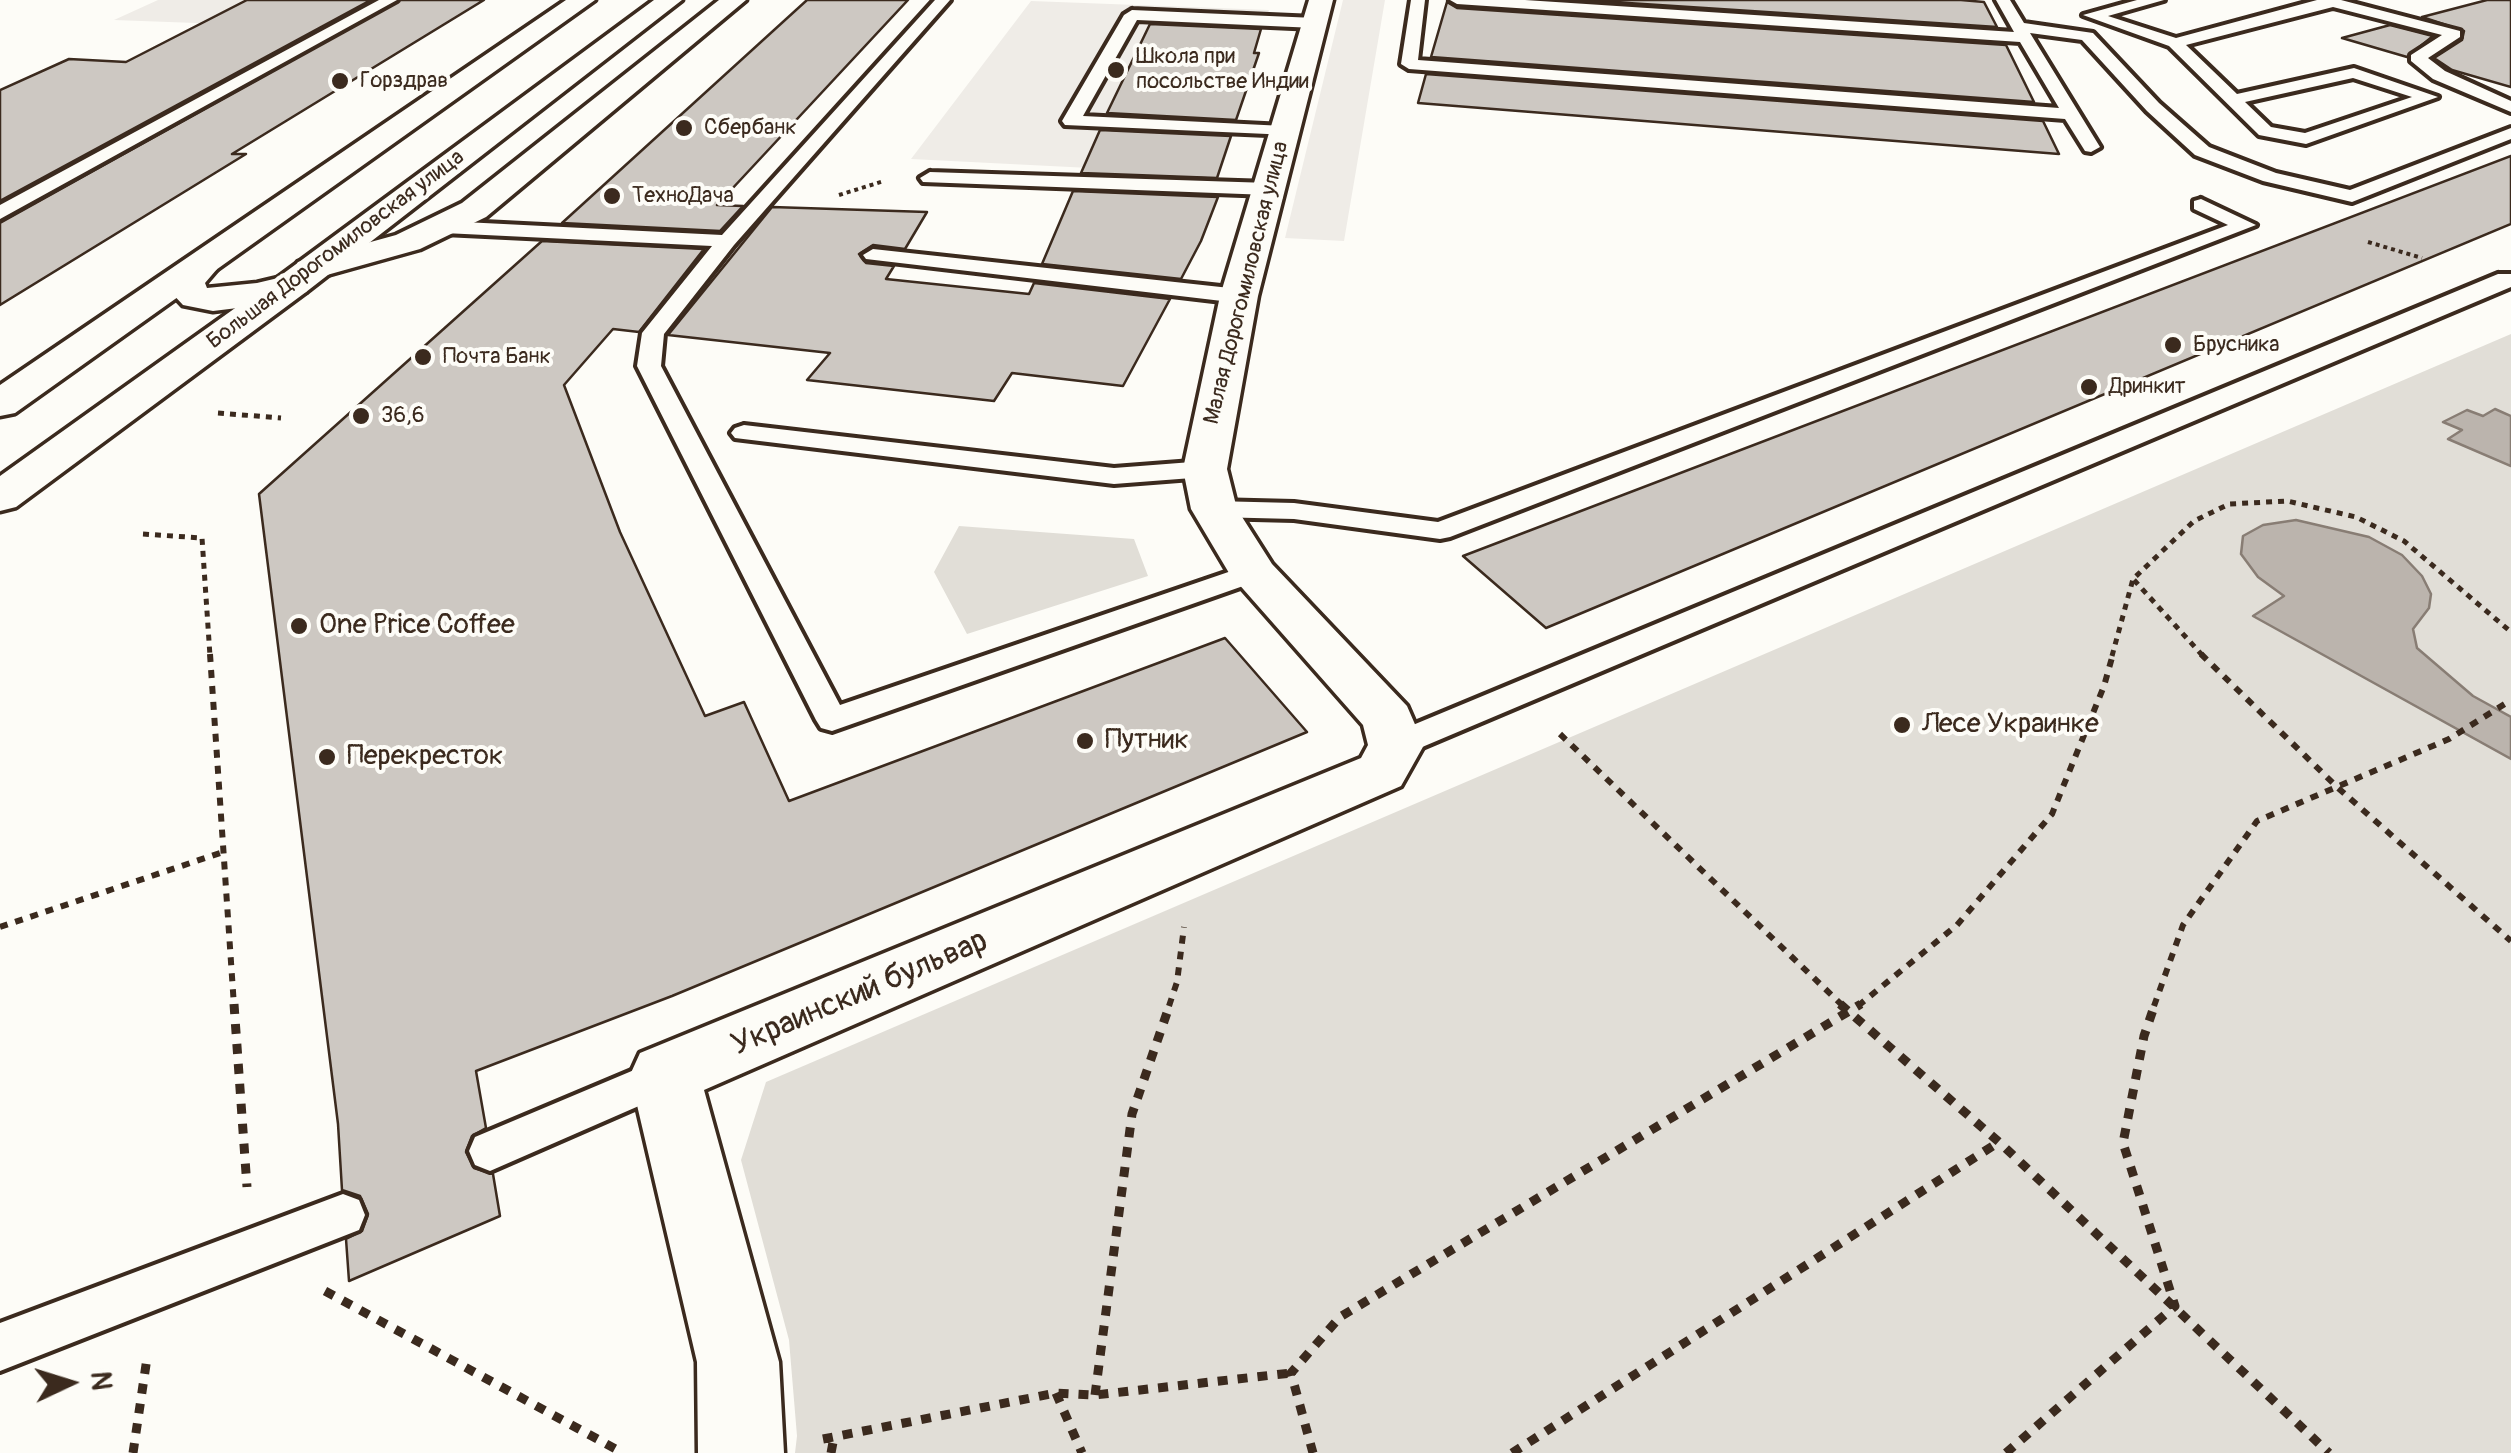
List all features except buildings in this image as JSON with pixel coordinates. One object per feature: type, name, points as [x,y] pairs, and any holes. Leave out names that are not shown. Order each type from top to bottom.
[{"type":"street","points":[[0,404],[583,0]]},
{"type":"street","name":"Большая Дорогомиловская улица","points":[[0,496],[302,277],[670,0]]},
{"type":"street","points":[[199,269],[187,281],[187,290],[196,297],[213,300],[262,294],[444,227],[503,188],[734,0]]},
{"type":"street","name":"Малая Дорогомиловская улица","points":[[1210,489],[1239,296],[1318,11]]},
{"type":"street","points":[[1210,489],[1253,574],[1388,718],[1396,744]]},
{"type":"street","name":"Украинский бульвар","points":[[665,1076],[1381,772],[1396,744]]},
{"type":"street","points":[[665,1076],[738,1362],[740,1453]]},
{"type":"lane","points":[[0,213],[390,0]]},
{"type":"lane","points":[[943,0],[727,241],[653,333],[649,366],[832,720],[1253,574]]},
{"type":"lane","points":[[1418,0],[1409,64],[2069,114]]},
{"type":"lane","points":[[1457,0],[2087,36],[2153,107],[2202,151],[2270,177],[2352,196],[2511,134]]},
{"type":"lane","points":[[2003,0],[2091,146]]},
{"type":"lane","points":[[2157,0],[2091,15],[2175,43],[2265,132],[2306,139],[2429,98],[2354,73],[2233,100]]},
{"type":"lane","points":[[2175,43],[2329,1],[2455,34],[2417,58],[2440,75],[2511,107]]},
{"type":"lane","points":[[1284,131],[1070,122],[1132,15],[1318,11]]},
{"type":"lane","points":[[930,178],[1268,188]]},
{"type":"lane","points":[[744,433],[1210,489],[1294,511],[1440,531],[2246,224],[2200,205]]},
{"type":"lane","points":[[444,227],[727,241]]},
{"type":"lane","points":[[873,254],[1239,296]]},
{"type":"lane","points":[[1396,744],[2506,279],[2511,281]]},
{"type":"lane","points":[[490,1151],[665,1076]]},
{"type":"lane","points":[[0,1347],[343,1216]]},
{"type":"path","points":[[202,412],[280,418]]},
{"type":"path","points":[[832,1453],[834,1437],[1056,1394],[1096,1395],[1291,1373],[1340,1317],[1850,1013],[1957,924],[2052,814],[2104,686],[2133,579],[2194,521],[2229,504],[2287,502],[2356,517],[2404,541],[2511,632]]},
{"type":"path","points":[[144,534],[202,538],[252,1251],[622,1453]]},
{"type":"path","points":[[2133,579],[2216,670],[2337,787],[2511,941]]},
{"type":"path","points":[[1520,695],[1850,1013],[1999,1142],[2330,1453]]},
{"type":"path","points":[[2175,1306],[2123,1142],[2144,1036],[2183,925],[2257,821],[2449,739],[2508,701]]},
{"type":"path","points":[[0,927],[223,852]]},
{"type":"path","points":[[1096,1395],[1132,1114],[1177,982],[1188,899],[1163,867]]},
{"type":"path","points":[[1512,1453],[1999,1142]]},
{"type":"path","points":[[133,1453],[158,1287]]},
{"type":"path","points":[[2006,1453],[2175,1306]]},
{"type":"path","points":[[1291,1373],[1312,1453]]},
{"type":"path","points":[[1056,1394],[1082,1453]]},
{"type":"shaded area","points":[[158,0],[329,0],[278,26],[114,20]]},
{"type":"shaded area","points":[[1343,0],[1385,0],[1344,241],[1285,238]]},
{"type":"shaded area","name":"Школа при посольстве Индии","points":[[1031,1],[1269,10],[1254,52],[1259,53],[1247,88],[1239,88],[1209,174],[911,159]]},
{"type":"shaded area","points":[[2511,334],[2511,1453],[795,1453],[789,1340],[741,1160],[766,1082]]},
{"type":"shaded area","points":[[2495,409],[2511,416],[2511,466],[2448,439],[2462,430],[2443,422],[2467,410],[2483,416]]},
{"type":"shaded area","points":[[2296,520],[2369,537],[2402,555],[2422,576],[2431,594],[2429,608],[2413,629],[2417,648],[2473,696],[2511,717],[2511,759],[2253,616],[2284,596],[2258,577],[2241,554],[2243,536],[2263,525]]},
{"type":"shaded area","points":[[959,526],[1134,539],[1148,576],[967,634],[934,572]]},
{"type":"place","name":"Школа при посольстве Индии","points":[[1116,70]]},
{"type":"place","name":"Горздрав","points":[[340,81]]},
{"type":"place","name":"Сбербанк","points":[[684,128]]},
{"type":"place","name":"ТехноДача","points":[[612,196]]},
{"type":"place","name":"Брусника","points":[[2173,345]]},
{"type":"place","name":"Почта Банк","points":[[423,357]]},
{"type":"place","name":"Дринкит","points":[[2089,387]]},
{"type":"place","name":"36,6","points":[[361,416]]},
{"type":"place","name":"One Price Coffee","points":[[299,626]]},
{"type":"place","name":"Лесе Украинке","points":[[1902,725]]},
{"type":"place","name":"Путник","points":[[1085,741]]},
{"type":"place","name":"Перекресток","points":[[327,757]]}]
